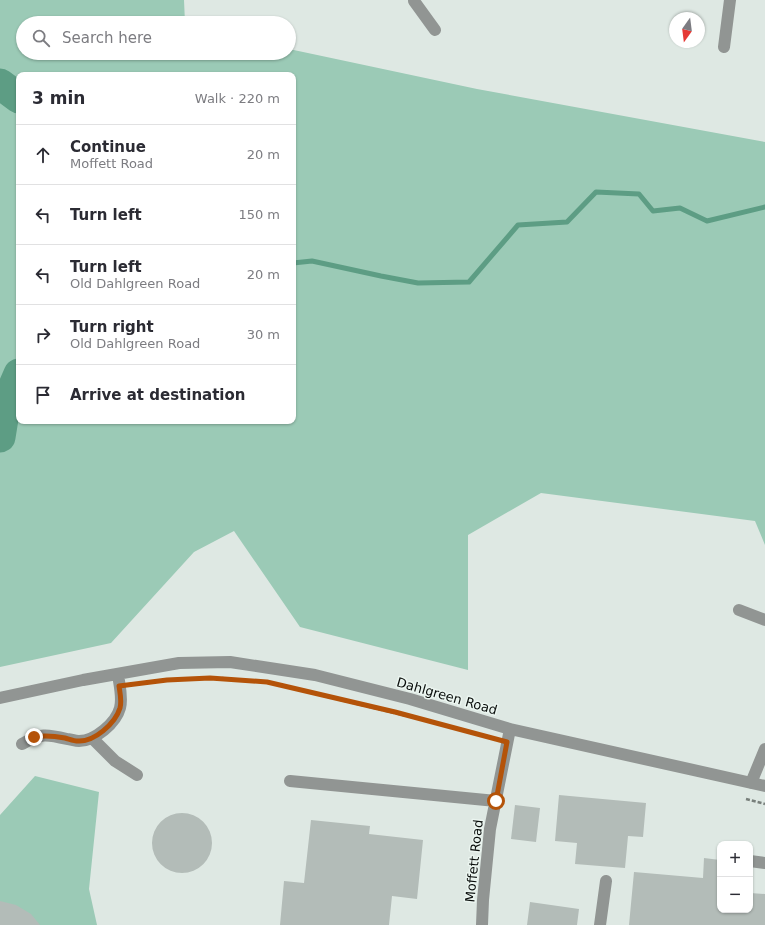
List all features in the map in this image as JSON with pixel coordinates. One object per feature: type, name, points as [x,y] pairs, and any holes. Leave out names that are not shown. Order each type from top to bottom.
[{"type":"street","points":[[413,0],[435,30]]},
{"type":"street","points":[[724,47],[730,0]]},
{"type":"street","points":[[739,610],[765,620]]},
{"type":"street","name":"Dahlgreen Road","points":[[0,698],[84,680],[179,663],[230,662],[315,675],[410,699],[510,729],[765,786]]},
{"type":"street","points":[[22,744],[34,737],[43,735],[79,741],[92,738],[100,734],[112,722],[120,708],[121,695],[118,674]]},
{"type":"street","name":"Moffett Road","points":[[482,925],[490,829],[510,729]]},
{"type":"street","points":[[92,738],[115,761],[138,775]]},
{"type":"street","points":[[751,783],[765,748]]},
{"type":"street","points":[[290,781],[496,801]]},
{"type":"street","points":[[753,861],[765,863]]},
{"type":"street","points":[[600,925],[606,881]]},
{"type":"path","points":[[218,678],[239,680]]},
{"type":"path","points":[[290,687],[417,718]]},
{"type":"path","points":[[742,797],[765,804]]},
{"type":"green space","points":[[0,0],[184,0],[185,16],[16,16],[16,60],[296,60],[296,50],[477,89],[765,142],[765,545],[755,521],[541,493],[468,535],[468,670],[300,627],[234,531],[194,552],[111,643],[0,667]]},
{"type":"green space","points":[[35,776],[99,792],[89,889],[97,925],[0,925],[0,815]]},
{"type":"building","points":[[559,795],[646,803],[643,837],[628,836],[625,868],[575,864],[577,843],[555,841]]},
{"type":"building","points":[[515,805],[540,808],[536,842],[511,839]]},
{"type":"building","points":[[182,813],[198,818],[203,822],[207,827],[212,843],[207,859],[203,864],[198,868],[182,873],[166,868],[161,864],[157,859],[152,843],[157,827],[161,822],[166,818]]},
{"type":"building","points":[[311,820],[370,826],[369,834],[423,840],[417,899],[392,896],[389,925],[280,925],[284,881],[304,883]]},
{"type":"building","points":[[704,858],[717,860],[717,913],[753,913],[753,893],[765,894],[765,925],[629,925],[634,872],[703,878]]},
{"type":"building","points":[[0,901],[16,905],[31,914],[40,925],[0,925]]},
{"type":"building","points":[[530,902],[579,909],[577,925],[527,925]]},
{"type":"waterway","points":[[0,84],[16,96]]},
{"type":"waterway","points":[[296,263],[312,261],[418,283],[469,282],[518,225],[567,222],[596,192],[639,194],[653,211],[680,208],[707,221],[765,207]]},
{"type":"waterway","points":[[0,437],[5,406],[16,381]]},
{"type":"route","points":[[34,737],[43,735],[79,741],[92,738],[100,734],[112,722],[120,708],[121,695],[119,686],[167,680],[210,678],[267,682],[395,712],[507,742],[496,801]]}]
